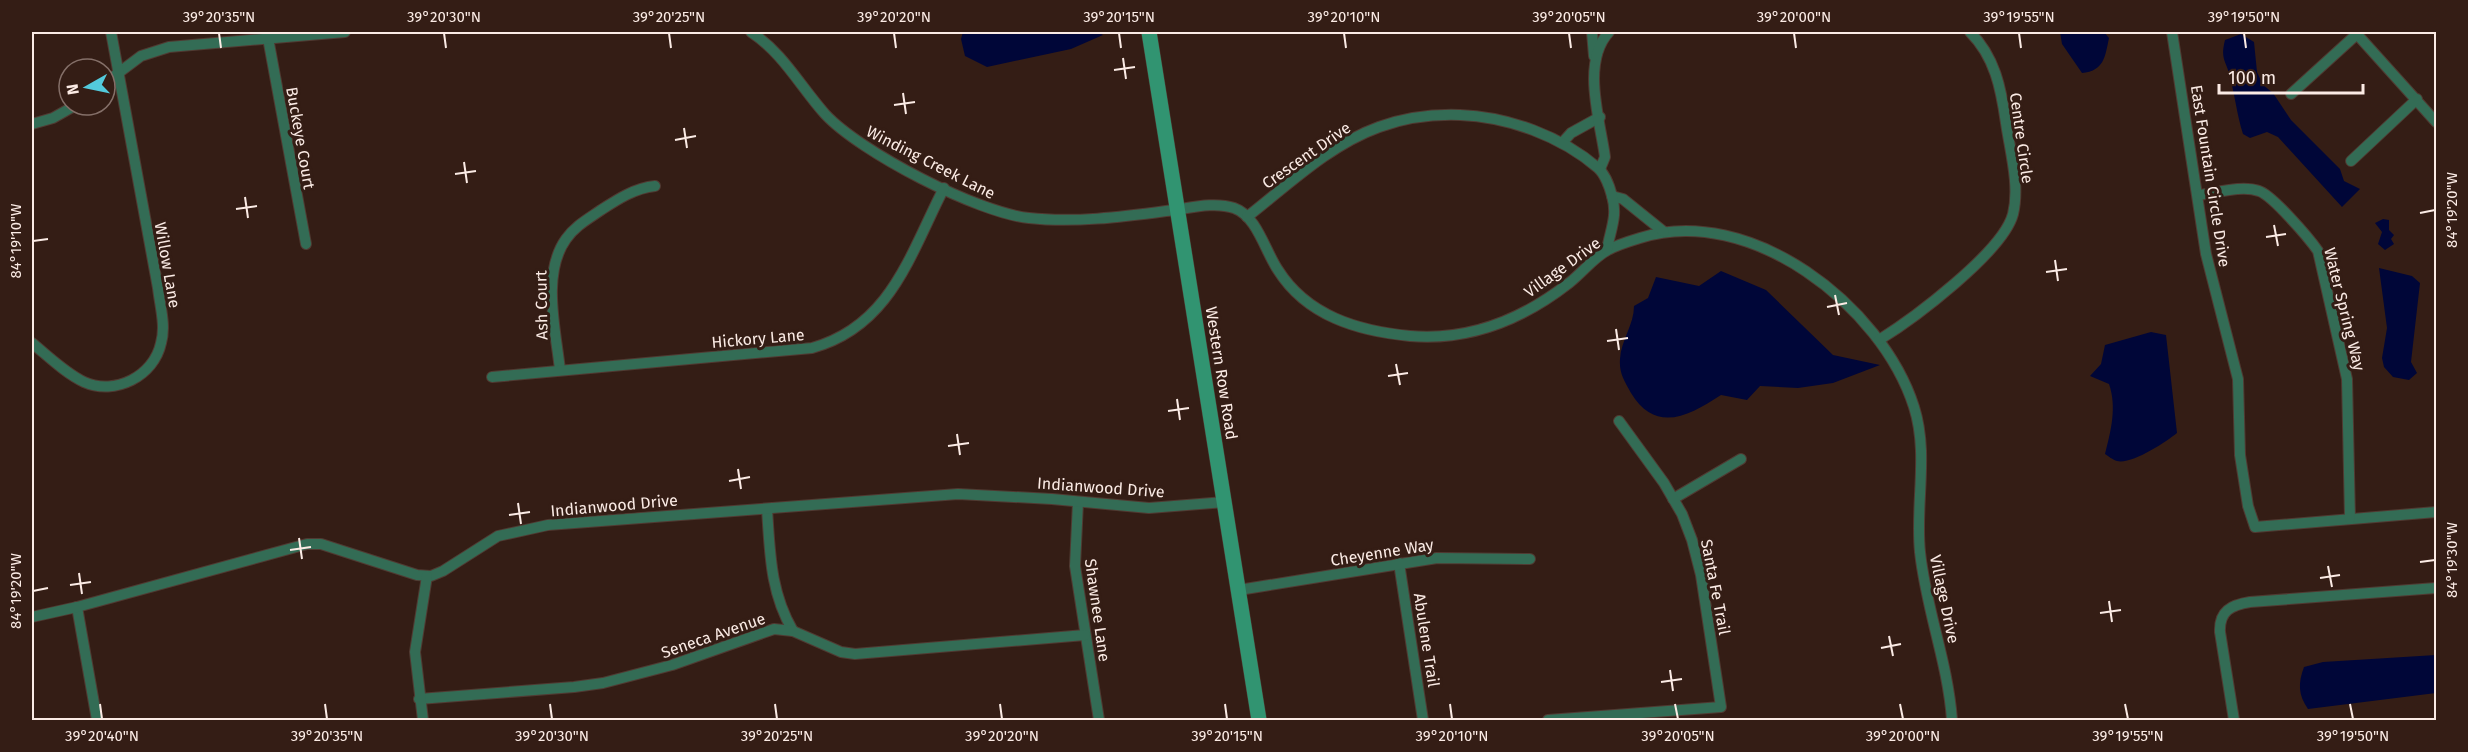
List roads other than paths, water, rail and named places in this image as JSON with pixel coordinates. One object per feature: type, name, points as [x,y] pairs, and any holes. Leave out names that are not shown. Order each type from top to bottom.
[{"type":"street","name":"Willow Lane","points":[[32,343],[72,375],[84,382],[104,386],[124,383],[142,373],[156,357],[161,344],[163,323],[158,288],[111,32]]},
{"type":"street","points":[[118,73],[141,56],[169,47],[345,32]]},
{"type":"street","name":"Winding Creek Lane","points":[[751,32],[776,51],[840,128],[875,152],[984,207],[1026,218],[1083,218],[1179,209]]},
{"type":"street","name":"Western Row Road","points":[[1149,32],[1260,720]]},
{"type":"street","points":[[1592,32],[1594,73],[1605,157],[1600,169],[1612,196],[1616,217],[1607,250]]},
{"type":"street","points":[[1595,59],[1599,46],[1609,32]]},
{"type":"street","name":"Centre Circle","points":[[1879,340],[1988,254],[2001,238],[2013,213],[2014,185],[1998,78],[1987,52],[1970,32]]},
{"type":"street","name":"East Fountain Circle Drive","points":[[2172,32],[2199,195],[2206,254],[2238,379],[2240,455],[2248,506],[2255,527],[2350,519]]},
{"type":"street","points":[[2291,94],[2356,33],[2436,122]]},
{"type":"street","name":"Buckeye Court","points":[[268,38],[306,244]]},
{"type":"street","points":[[2351,161],[2416,99]]},
{"type":"street","points":[[32,124],[57,116]]},
{"type":"street","name":"Crescent Drive","points":[[1247,217],[1341,145],[1380,127],[1436,116],[1471,116],[1520,126],[1562,143],[1600,169]]},
{"type":"street","points":[[1562,143],[1571,133],[1600,117]]},
{"type":"street","name":"Ash Court","points":[[560,370],[553,280],[558,253],[565,240],[580,224],[628,194],[656,186]]},
{"type":"street","name":"Hickory Lane","points":[[492,377],[812,348],[840,339],[870,318],[888,295],[944,188]]},
{"type":"street","name":"Water Spring Way","points":[[2199,195],[2245,189],[2260,191],[2307,235],[2318,250],[2347,379],[2350,519]]},
{"type":"street","points":[[1612,196],[1623,199],[1664,232]]},
{"type":"street","points":[[1179,209],[1229,207],[1247,217]]},
{"type":"street","name":"Village Drive","points":[[1247,217],[1283,277],[1309,305],[1361,328],[1410,336],[1460,335],[1508,321],[1560,290],[1607,250],[1664,232],[1701,232],[1727,236],[1788,259],[1818,279],[1879,340],[1902,378],[1918,419],[1921,455],[1918,505],[1920,555],[1950,695],[1952,720]]},
{"type":"street","name":"Santa Fe Trail","points":[[1548,720],[1721,707],[1697,554],[1673,499],[1619,421]]},
{"type":"street","points":[[1673,499],[1741,459]]},
{"type":"street","name":"Indianwood Drive","points":[[427,576],[443,571],[485,542],[505,534],[548,525],[958,494],[1149,508],[1225,502]]},
{"type":"street","name":"Shawnee Lane","points":[[1078,502],[1075,566],[1099,720]]},
{"type":"street","points":[[766,509],[774,586],[783,613],[793,631]]},
{"type":"street","points":[[2350,519],[2436,512]]},
{"type":"street","points":[[32,617],[77,607],[307,544],[321,544],[427,576],[416,652],[419,699],[423,720]]},
{"type":"street","name":"Cheyenne Way","points":[[1239,590],[1400,563],[1451,558],[1530,560]]},
{"type":"street","name":"Abulene Trail","points":[[1400,563],[1423,720]]},
{"type":"street","points":[[2234,720],[2220,633],[2221,618],[2230,607],[2250,602],[2436,588]]},
{"type":"street","points":[[77,607],[97,720]]},
{"type":"street","name":"Seneca Avenue","points":[[419,699],[603,683],[672,665],[774,628],[793,631],[841,652],[855,654],[1085,635]]}]
